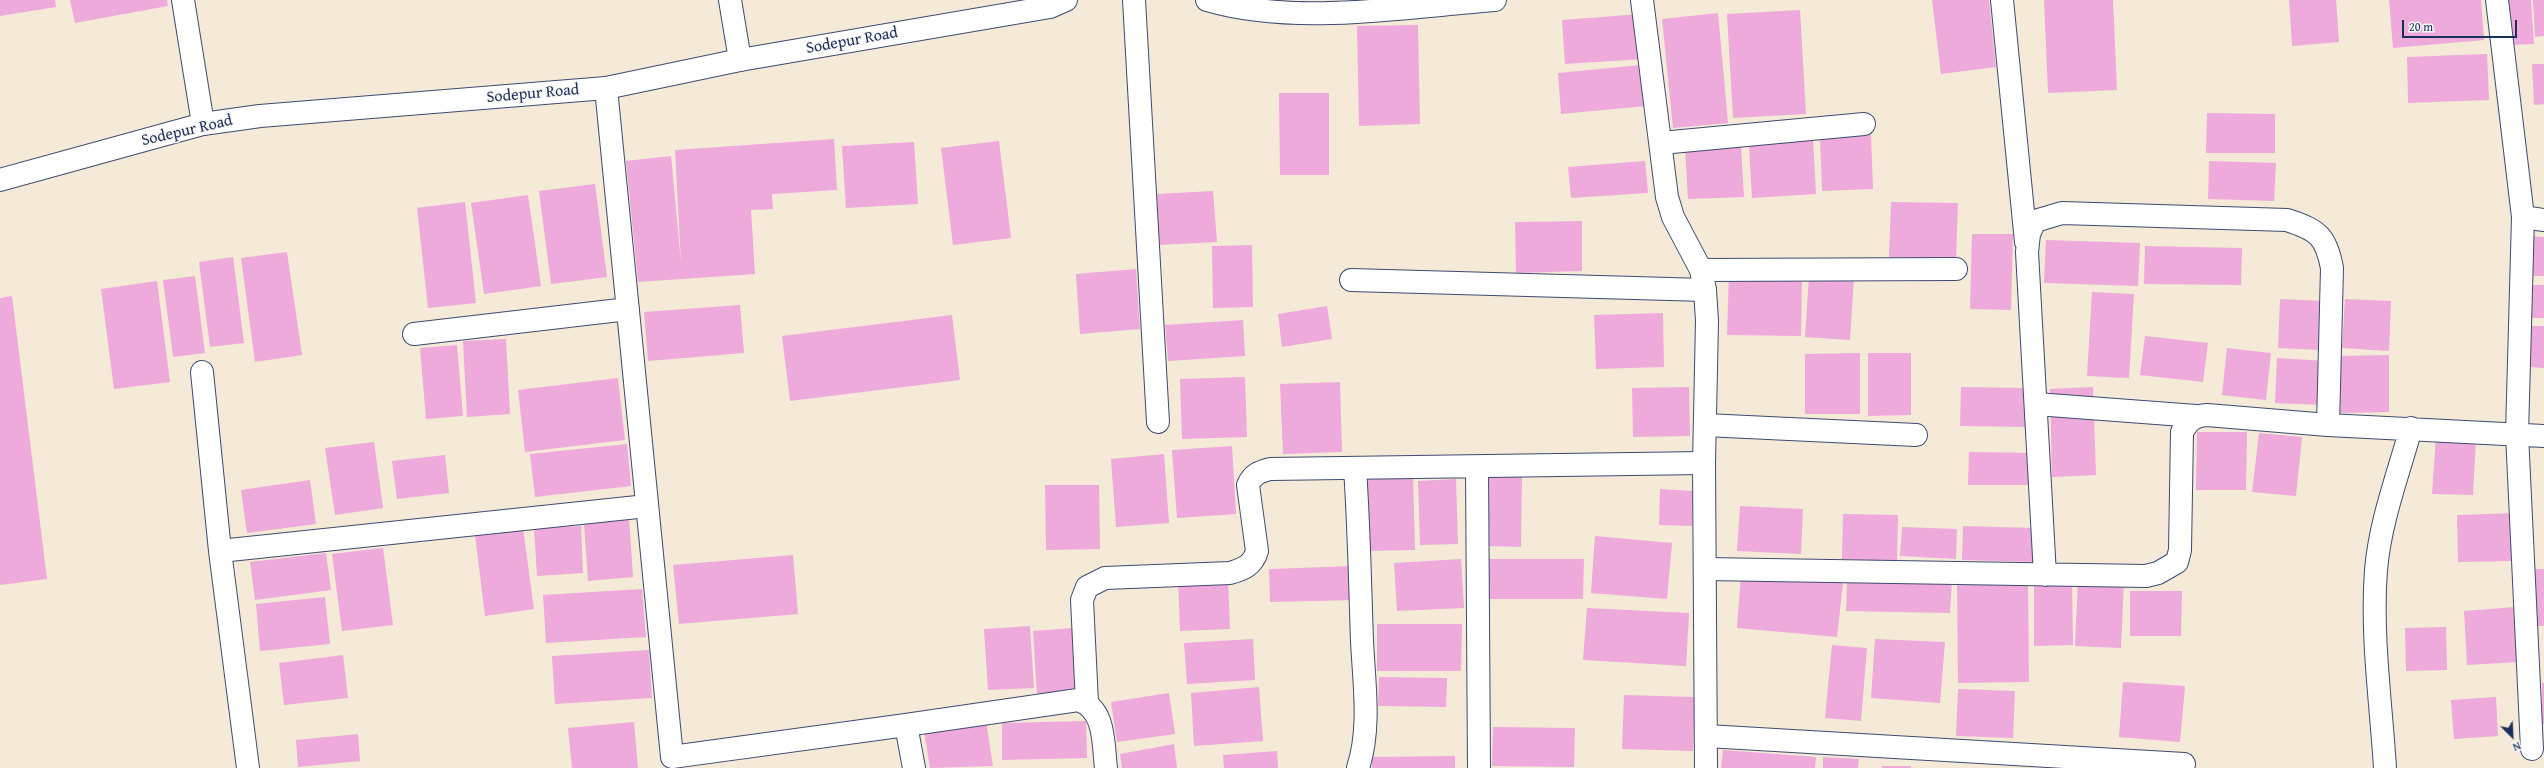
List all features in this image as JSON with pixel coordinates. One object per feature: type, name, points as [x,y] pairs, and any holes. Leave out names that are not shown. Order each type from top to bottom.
[{"type":"street","points":[[183,0],[203,124]]},
{"type":"street","points":[[730,0],[740,60]]},
{"type":"street","name":"Sodepur Road","points":[[0,180],[203,124],[260,116],[606,88],[740,60],[1050,7],[1066,0]]},
{"type":"street","points":[[1134,0],[1158,422]]},
{"type":"street","points":[[1207,0],[1273,13],[1351,11],[1495,0]]},
{"type":"street","points":[[1642,0],[1668,197],[1673,217],[1703,280],[1707,321],[1704,463],[1707,736],[1706,768]]},
{"type":"street","points":[[2002,0],[2027,252],[2045,575]]},
{"type":"street","points":[[2496,0],[2534,218],[2516,434],[2532,749]]},
{"type":"street","points":[[606,88],[673,763],[906,725],[1078,700],[1088,703],[1094,709],[1100,720],[1106,768]]},
{"type":"street","points":[[1661,143],[1864,124]]},
{"type":"street","points":[[2027,252],[2029,234],[2035,221],[2062,213],[2287,220],[2311,228],[2321,236],[2329,252],[2332,268],[2328,425]]},
{"type":"street","points":[[1351,280],[1703,280],[1956,269]]},
{"type":"street","points":[[414,334],[628,309]]},
{"type":"street","points":[[202,372],[220,551],[248,768]]},
{"type":"street","points":[[2036,404],[2196,416],[2207,415],[2328,425],[2411,428],[2544,436]]},
{"type":"street","points":[[1705,569],[2146,576],[2158,573],[2177,562],[2180,550],[2182,432],[2188,422],[2196,416]]},
{"type":"street","points":[[1705,425],[1916,435]]},
{"type":"street","points":[[2385,768],[2374,612],[2376,570],[2389,504],[2411,428]]},
{"type":"street","points":[[1088,703],[1082,600],[1087,587],[1105,578],[1230,573],[1244,569],[1254,561],[1257,551],[1248,485],[1251,477],[1270,469],[1477,468],[1704,463]]},
{"type":"street","points":[[1354,468],[1360,545],[1365,721],[1363,753],[1358,768]]},
{"type":"street","points":[[1477,468],[1479,768]]},
{"type":"street","points":[[220,551],[647,506]]},
{"type":"street","points":[[906,725],[914,768]]},
{"type":"street","points":[[1707,736],[2184,764]]},
{"type":"building","points":[[0,0],[55,0],[56,7],[0,16]]},
{"type":"building","points":[[70,0],[167,0],[168,6],[75,23]]},
{"type":"building","points":[[1932,0],[1989,0],[1996,67],[1941,74]]},
{"type":"building","points":[[2044,0],[2113,0],[2117,90],[2048,93]]},
{"type":"building","points":[[2289,0],[2336,0],[2339,42],[2292,46]]},
{"type":"building","points":[[2389,0],[2481,0],[2484,40],[2393,48]]},
{"type":"building","points":[[2504,0],[2531,0],[2534,44],[2507,45]]},
{"type":"building","points":[[2533,0],[2544,0],[2544,36],[2535,37]]},
{"type":"building","points":[[1800,10],[1806,114],[1733,118],[1727,14]]},
{"type":"building","points":[[1718,13],[1728,123],[1673,128],[1662,19]]},
{"type":"building","points":[[1641,14],[1644,59],[1565,64],[1562,20]]},
{"type":"building","points":[[1418,25],[1420,124],[1359,126],[1357,26]]},
{"type":"building","points":[[2487,54],[2489,100],[2408,103],[2407,57]]},
{"type":"building","points":[[2532,64],[2544,64],[2544,104],[2534,105]]},
{"type":"building","points":[[1641,65],[1646,106],[1561,114],[1558,73]]},
{"type":"building","points":[[1279,93],[1329,93],[1329,175],[1280,175]]},
{"type":"building","points":[[2207,113],[2275,114],[2275,153],[2206,153]]},
{"type":"building","points":[[1871,135],[1873,189],[1822,191],[1820,138]]},
{"type":"building","points":[[834,139],[837,190],[772,194],[773,209],[751,210],[755,274],[638,282],[626,161],[671,156],[681,263],[675,150]]},
{"type":"building","points":[[1813,140],[1816,194],[1752,198],[1749,144]]},
{"type":"building","points":[[999,141],[1011,238],[953,245],[941,148]]},
{"type":"building","points":[[914,142],[918,204],[846,208],[842,146]]},
{"type":"building","points":[[1741,146],[1744,197],[1688,199],[1685,148]]},
{"type":"building","points":[[1645,161],[1648,193],[1571,198],[1568,167]]},
{"type":"building","points":[[2209,161],[2276,163],[2274,201],[2208,199]]},
{"type":"building","points":[[595,184],[607,277],[551,284],[539,191]]},
{"type":"building","points":[[1213,191],[1217,242],[1159,245],[1157,194]]},
{"type":"building","points":[[528,195],[541,286],[484,294],[471,203]]},
{"type":"building","points":[[465,202],[476,303],[428,308],[417,208]]},
{"type":"building","points":[[1891,202],[1958,203],[1956,259],[1889,257]]},
{"type":"building","points":[[1582,221],[1582,271],[1516,273],[1515,222]]},
{"type":"building","points":[[1972,234],[2013,234],[2011,310],[1970,309]]},
{"type":"building","points":[[2528,236],[2544,237],[2544,276],[2526,276]]},
{"type":"building","points":[[2046,240],[2140,243],[2138,286],[2044,283]]},
{"type":"building","points":[[1252,245],[1253,307],[1213,308],[1212,246]]},
{"type":"building","points":[[2145,246],[2242,248],[2241,285],[2144,284]]},
{"type":"building","points":[[287,252],[302,355],[255,362],[241,258]]},
{"type":"building","points":[[233,257],[244,343],[210,347],[199,262]]},
{"type":"building","points":[[1136,269],[1140,329],[1080,334],[1076,274]]},
{"type":"building","points":[[1729,273],[1802,275],[1801,336],[1727,335]]},
{"type":"building","points":[[195,276],[205,353],[173,357],[163,280]]},
{"type":"building","points":[[1809,276],[1854,278],[1850,340],[1805,337]]},
{"type":"building","points":[[157,281],[170,382],[114,389],[101,289]]},
{"type":"building","points":[[2528,285],[2544,285],[2544,318],[2527,318]]},
{"type":"building","points":[[2092,292],[2134,294],[2129,378],[2087,376]]},
{"type":"building","points":[[12,296],[47,579],[0,585],[0,298]]},
{"type":"building","points":[[2280,299],[2323,301],[2320,350],[2278,348]]},
{"type":"building","points":[[2345,299],[2391,301],[2389,351],[2342,348]]},
{"type":"building","points":[[740,305],[744,353],[648,361],[644,312]]},
{"type":"building","points":[[1327,306],[1332,339],[1282,347],[1278,314]]},
{"type":"building","points":[[1663,313],[1664,367],[1596,369],[1594,315]]},
{"type":"building","points":[[952,315],[960,380],[790,401],[782,336]]},
{"type":"building","points":[[1243,320],[1245,356],[1168,361],[1165,325]]},
{"type":"building","points":[[2531,326],[2544,326],[2544,368],[2531,367]]},
{"type":"building","points":[[2145,336],[2208,343],[2203,382],[2140,375]]},
{"type":"building","points":[[506,339],[510,414],[467,417],[463,341]]},
{"type":"building","points":[[457,345],[463,416],[426,419],[420,348]]},
{"type":"building","points":[[2227,348],[2271,353],[2266,400],[2222,395]]},
{"type":"building","points":[[1860,353],[1860,414],[1805,414],[1805,354]]},
{"type":"building","points":[[1868,353],[1911,353],[1911,415],[1868,416]]},
{"type":"building","points":[[2389,355],[2389,412],[2340,413],[2340,356]]},
{"type":"building","points":[[2277,358],[2327,361],[2324,405],[2275,403]]},
{"type":"building","points":[[1245,377],[1247,437],[1182,439],[1180,379]]},
{"type":"building","points":[[618,378],[625,440],[525,452],[518,390]]},
{"type":"building","points":[[1340,382],[1342,452],[1283,454],[1280,384]]},
{"type":"building","points":[[1689,387],[1690,436],[1633,437],[1632,388]]},
{"type":"building","points":[[1961,387],[2026,388],[2025,427],[1960,426]]},
{"type":"building","points":[[2093,387],[2096,475],[2052,477],[2050,389]]},
{"type":"building","points":[[2197,432],[2247,432],[2246,490],[2196,490]]},
{"type":"building","points":[[2259,433],[2302,437],[2296,496],[2252,492]]},
{"type":"building","points":[[2436,436],[2476,438],[2473,495],[2432,494]]},
{"type":"building","points":[[374,442],[383,508],[335,515],[325,448]]},
{"type":"building","points":[[627,444],[631,486],[535,497],[530,454]]},
{"type":"building","points":[[1232,446],[1236,514],[1177,518],[1172,450]]},
{"type":"building","points":[[1969,452],[2034,453],[2033,485],[1968,485]]},
{"type":"building","points":[[1164,454],[1169,523],[1116,527],[1111,459]]},
{"type":"building","points":[[445,455],[449,493],[397,499],[392,461]]},
{"type":"building","points":[[1485,476],[1522,476],[1521,547],[1484,546]]},
{"type":"building","points":[[1413,477],[1415,550],[1365,551],[1363,478]]},
{"type":"building","points":[[1456,479],[1458,544],[1420,545],[1418,481]]},
{"type":"building","points":[[310,480],[316,524],[247,533],[241,490]]},
{"type":"building","points":[[1045,485],[1099,485],[1100,549],[1046,550]]},
{"type":"building","points":[[1660,489],[1693,491],[1692,526],[1659,525]]},
{"type":"building","points":[[1740,506],[1803,509],[1801,554],[1737,551]]},
{"type":"building","points":[[2516,513],[2516,561],[2458,562],[2457,515]]},
{"type":"building","points":[[1843,514],[1898,515],[1897,561],[1842,559]]},
{"type":"building","points":[[629,519],[633,577],[588,581],[584,523]]},
{"type":"building","points":[[581,526],[583,573],[537,576],[534,528]]},
{"type":"building","points":[[1963,526],[2035,528],[2034,562],[1962,560]]},
{"type":"building","points":[[1902,527],[1957,529],[1956,559],[1900,556]]},
{"type":"building","points":[[523,528],[534,609],[485,616],[475,535]]},
{"type":"building","points":[[1595,536],[1672,543],[1667,599],[1591,593]]},
{"type":"building","points":[[383,548],[393,625],[342,631],[332,554]]},
{"type":"building","points":[[326,553],[331,590],[255,600],[250,562]]},
{"type":"building","points":[[793,555],[798,614],[679,624],[673,565]]},
{"type":"building","points":[[1461,559],[1464,608],[1397,611],[1394,563]]},
{"type":"building","points":[[1482,559],[1584,559],[1583,599],[1482,599]]},
{"type":"building","points":[[1355,566],[1355,600],[1270,602],[1269,569]]},
{"type":"building","points":[[2535,569],[2544,569],[2544,626],[2537,626]]},
{"type":"building","points":[[1741,574],[1843,583],[1837,637],[1737,628]]},
{"type":"building","points":[[1847,577],[1952,579],[1950,613],[1846,611]]},
{"type":"building","points":[[2078,578],[2124,580],[2121,648],[2075,646]]},
{"type":"building","points":[[1228,579],[1230,629],[1180,631],[1178,581]]},
{"type":"building","points":[[2072,580],[2073,645],[2034,646],[2034,581]]},
{"type":"building","points":[[1957,585],[2028,585],[2029,682],[1958,683]]},
{"type":"building","points":[[642,589],[646,637],[546,643],[543,595]]},
{"type":"building","points":[[2130,591],[2182,591],[2181,636],[2130,636]]},
{"type":"building","points":[[325,597],[330,644],[260,651],[256,604]]},
{"type":"building","points":[[2516,607],[2519,662],[2467,665],[2464,611]]},
{"type":"building","points":[[1587,608],[1689,613],[1686,666],[1583,660]]},
{"type":"building","points":[[1377,624],[1462,624],[1461,671],[1377,671]]},
{"type":"building","points":[[1030,626],[1034,688],[988,690],[984,629]]},
{"type":"building","points":[[2446,627],[2447,670],[2406,671],[2405,628]]},
{"type":"building","points":[[1074,628],[1078,691],[1037,694],[1033,631]]},
{"type":"building","points":[[1253,639],[1255,680],[1187,684],[1184,643]]},
{"type":"building","points":[[1875,639],[1945,642],[1940,703],[1871,698]]},
{"type":"building","points":[[1832,645],[1867,648],[1861,721],[1825,718]]},
{"type":"building","points":[[649,650],[652,698],[555,704],[552,656]]},
{"type":"building","points":[[343,655],[348,698],[284,705],[279,663]]},
{"type":"building","points":[[1379,677],[1447,678],[1446,707],[1378,706]]},
{"type":"building","points":[[2123,682],[2185,686],[2180,742],[2119,737]]},
{"type":"building","points":[[2542,683],[2544,683],[2544,724],[2542,724]]},
{"type":"building","points":[[1259,687],[1263,741],[1194,746],[1191,693]]},
{"type":"building","points":[[1958,689],[2015,691],[2013,738],[1956,736]]},
{"type":"building","points":[[1169,693],[1175,734],[1117,742],[1111,702]]},
{"type":"building","points":[[1624,695],[1695,697],[1693,751],[1622,749]]},
{"type":"building","points":[[2496,697],[2498,736],[2454,739],[2451,700]]},
{"type":"building","points":[[986,721],[993,766],[930,768],[924,731]]},
{"type":"building","points":[[1086,721],[1087,758],[1002,760],[1002,723]]},
{"type":"building","points":[[634,722],[638,768],[572,768],[568,728]]},
{"type":"building","points":[[1493,727],[1575,728],[1574,767],[1492,766]]},
{"type":"building","points":[[358,734],[360,761],[298,767],[296,740]]},
{"type":"building","points":[[1174,744],[1177,768],[1122,768],[1120,754]]},
{"type":"building","points":[[1723,750],[1816,757],[1815,768],[1721,768]]},
{"type":"building","points":[[1277,751],[1278,768],[1224,768],[1223,755]]},
{"type":"building","points":[[1455,756],[1455,768],[1372,768],[1372,757]]},
{"type":"building","points":[[1823,757],[1859,759],[1858,768],[1823,768]]},
{"type":"building","points":[[1882,766],[1911,766],[1911,768],[1882,768]]}]
